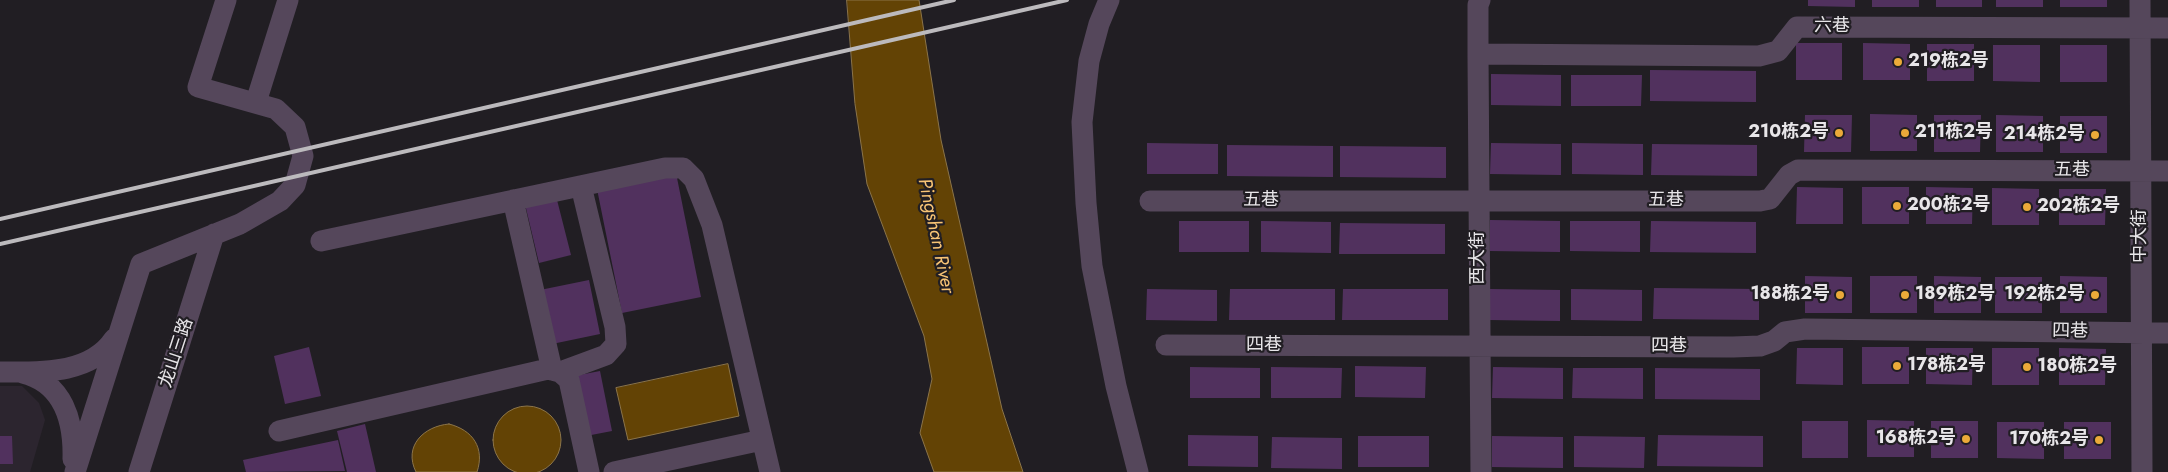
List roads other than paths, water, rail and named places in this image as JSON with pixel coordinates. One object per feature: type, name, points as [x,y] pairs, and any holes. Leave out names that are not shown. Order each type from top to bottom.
[{"type":"street","points":[[73,472],[141,264],[240,224],[280,201],[295,185],[303,156],[295,127],[276,109],[198,87],[226,0]]},
{"type":"street","points":[[256,102],[288,0]]},
{"type":"street","points":[[1109,0],[1099,24],[1089,61],[1082,122],[1086,203],[1092,266],[1116,386],[1138,472]]},
{"type":"street","name":"西大街","points":[[1480,0],[1478,5],[1480,472]]},
{"type":"street","name":"中大街","points":[[2140,0],[2142,472]]},
{"type":"street","name":"六巷","points":[[1478,49],[1759,56],[1778,51],[1797,27],[2168,28]]},
{"type":"street","points":[[321,242],[665,168],[683,168],[694,179],[712,225],[770,472]]},
{"type":"street","name":"五巷","points":[[1150,201],[1760,201],[1770,199],[1789,175],[1798,170],[2168,171]]},
{"type":"street","points":[[556,371],[606,355],[616,344],[615,327],[581,186]]},
{"type":"street","points":[[513,200],[556,371]]},
{"type":"street","name":"龙山三路","points":[[139,472],[214,234]]},
{"type":"street","name":"四巷","points":[[1166,345],[1760,346],[1774,341],[1785,332],[1805,329],[2168,333]]},
{"type":"street","points":[[9,372],[72,367],[95,360],[107,350],[119,332]]},
{"type":"street","points":[[279,431],[548,369],[556,371],[569,380],[589,472]]},
{"type":"street","points":[[9,372],[37,377],[57,394],[67,413],[74,439],[73,472]]},
{"type":"street","points":[[614,472],[762,440]]},
{"type":"water","name":"Pingshan River","points":[[847,0],[919,0],[941,140],[1002,409],[1023,472],[934,472],[920,433],[932,379],[924,336],[867,184],[855,104]]},
{"type":"water","points":[[728,364],[739,416],[628,440],[616,388]]},
{"type":"water","points":[[527,406],[540,409],[551,416],[558,427],[561,440],[558,453],[551,464],[540,471],[527,474],[514,471],[503,464],[496,453],[493,440],[496,427],[503,416],[514,409]]},
{"type":"water","points":[[449,424],[465,431],[475,441],[479,455],[477,472],[416,472],[412,454],[418,439],[431,429]]},
{"type":"railway","points":[[0,219],[954,0]]},
{"type":"railway","points":[[0,244],[1067,0]]},
{"type":"place","name":"219栋2号","points":[[1898,62]]},
{"type":"place","name":"210栋2号","points":[[1839,133]]},
{"type":"place","name":"211栋2号","points":[[1905,133]]},
{"type":"place","name":"214栋2号","points":[[2095,135]]},
{"type":"place","name":"200栋2号","points":[[1897,206]]},
{"type":"place","name":"202栋2号","points":[[2027,207]]},
{"type":"place","name":"188栋2号","points":[[1840,295]]},
{"type":"place","name":"189栋2号","points":[[1905,295]]},
{"type":"place","name":"192栋2号","points":[[2095,295]]},
{"type":"place","name":"178栋2号","points":[[1897,366]]},
{"type":"place","name":"180栋2号","points":[[2027,367]]},
{"type":"place","name":"168栋2号","points":[[1966,439]]},
{"type":"place","name":"170栋2号","points":[[2099,440]]}]
